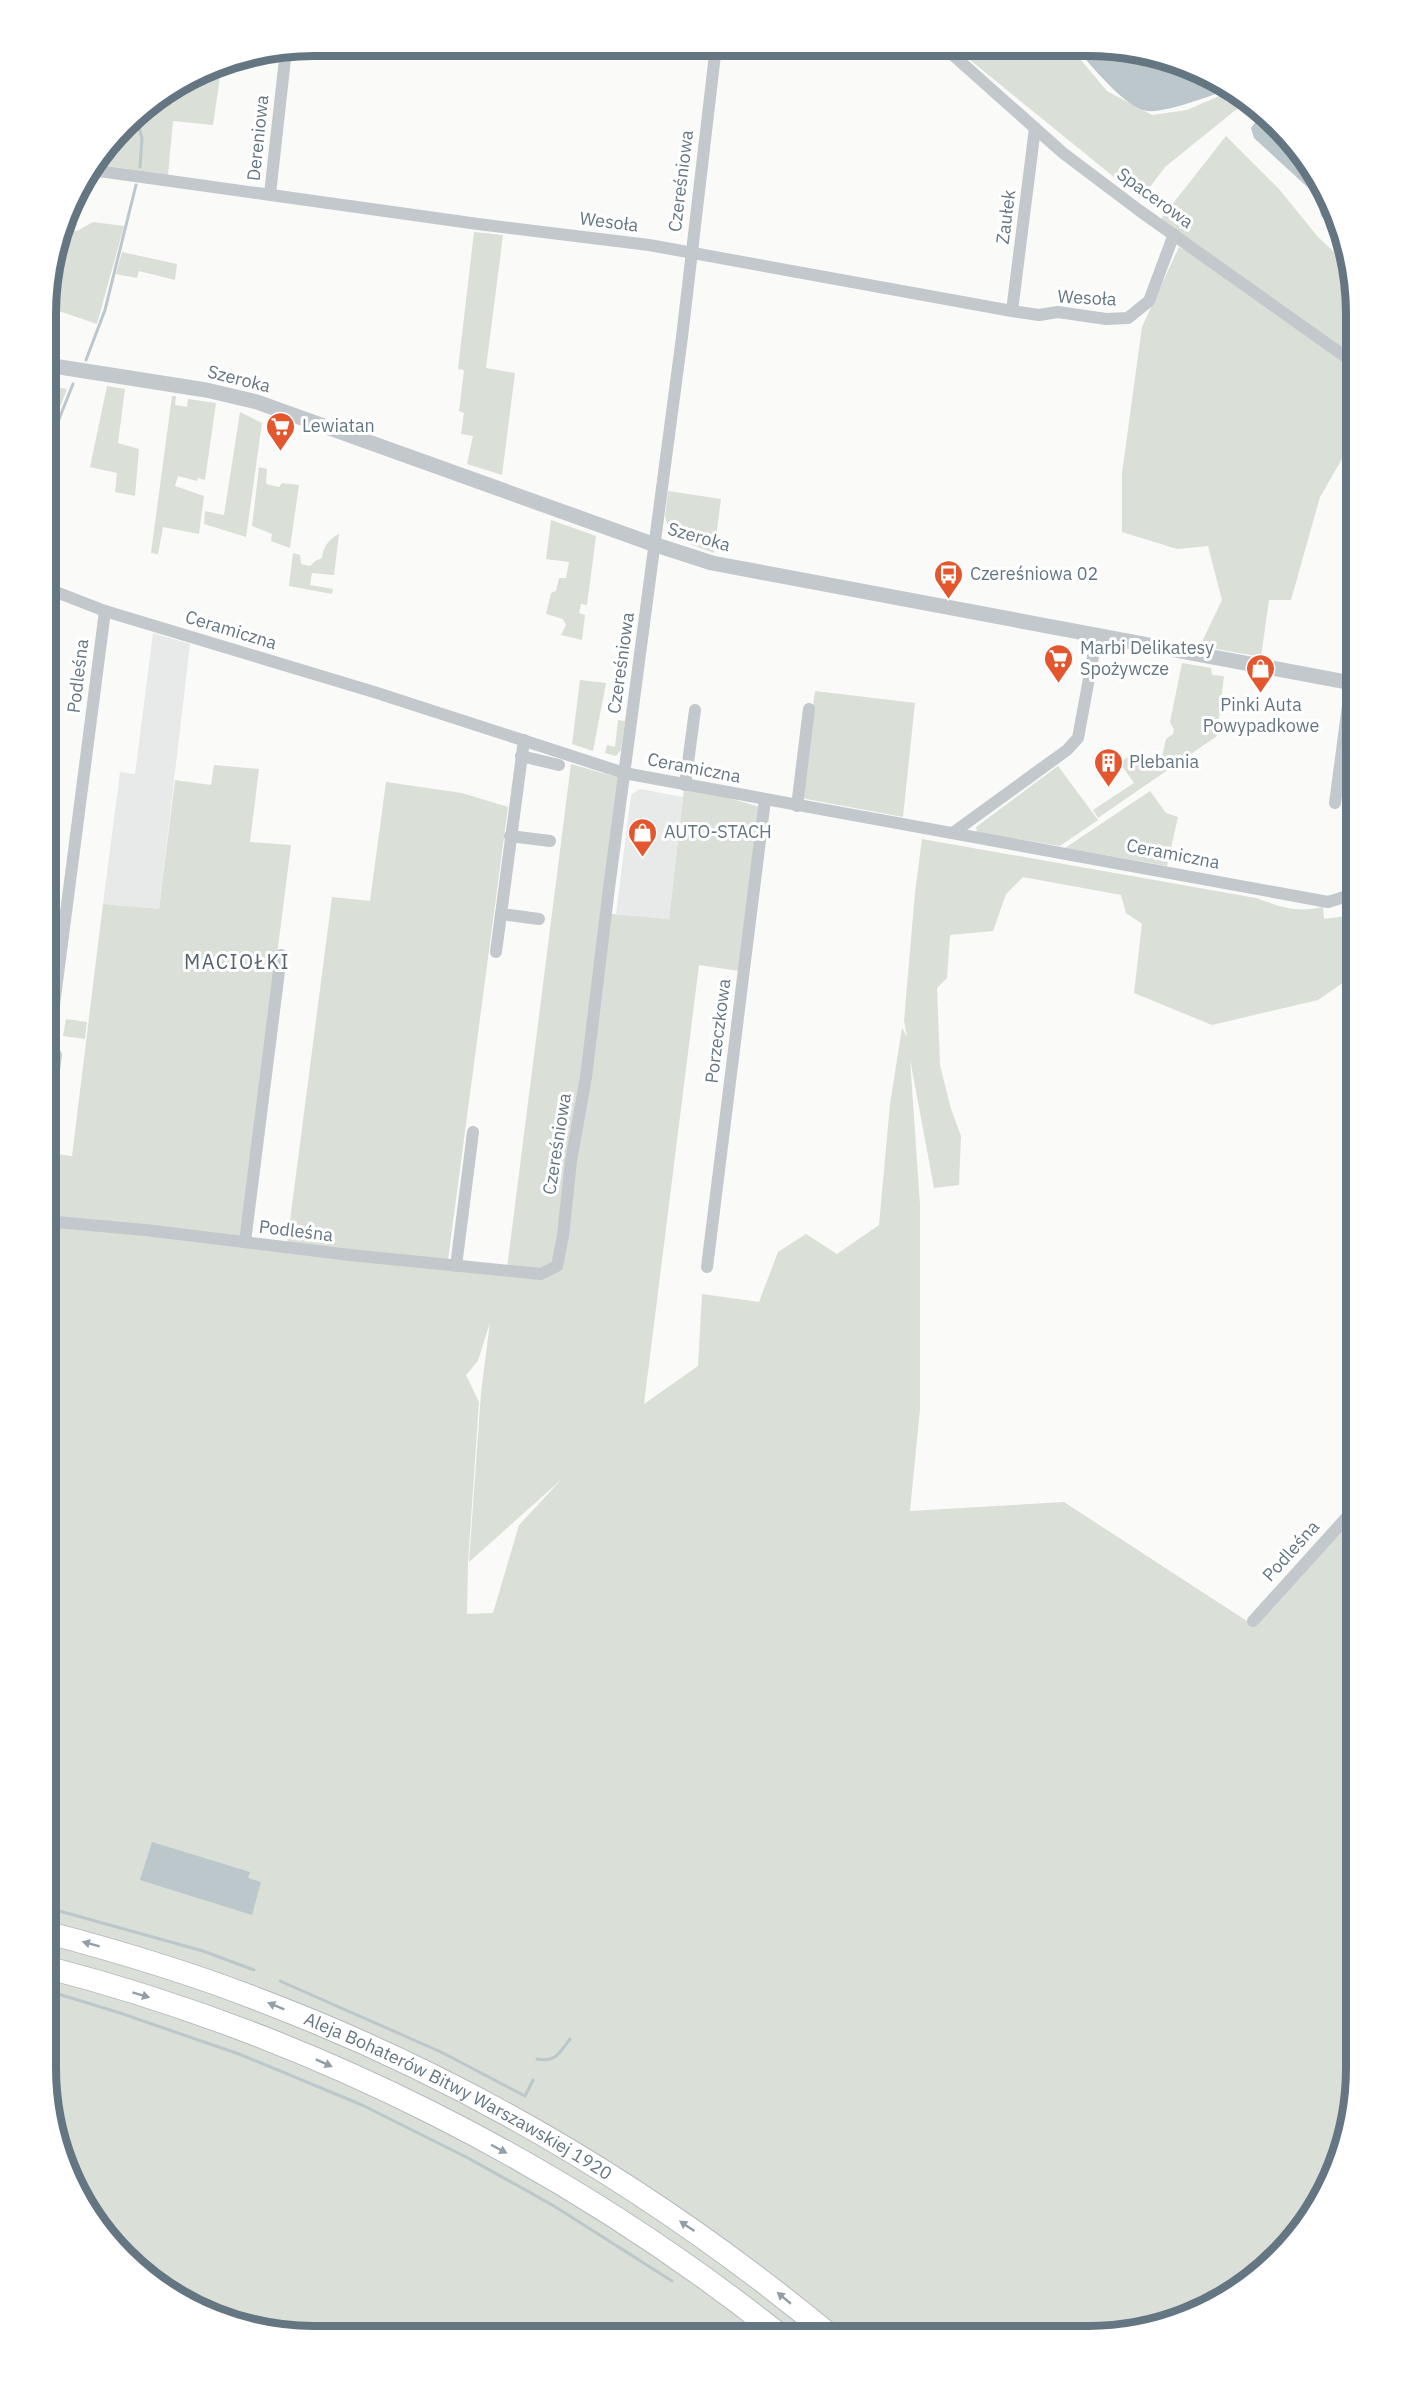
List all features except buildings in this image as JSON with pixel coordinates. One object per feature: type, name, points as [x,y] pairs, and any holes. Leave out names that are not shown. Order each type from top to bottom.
[{"type":"highway","name":"Aleja Bohaterów Bitwy Warszawskiej 1920","points":[[56,1935],[176,1970],[252,1996],[381,2051],[453,2086],[556,2142],[645,2197],[735,2260],[817,2325]]},
{"type":"highway","name":"Aleja Bohaterów Bitwy Warszawskiej 1920","points":[[56,1970],[145,1996],[229,2025],[367,2082],[499,2149],[635,2228],[766,2325]]},
{"type":"street","name":"Czereśniowa","points":[[542,1274],[557,1266],[571,1161],[586,1077],[681,348],[715,56]]},
{"type":"street","name":"Spacerowa","points":[[954,56],[1063,153],[1346,356]]},
{"type":"street","name":"Dereniowa","points":[[270,194],[285,57]]},
{"type":"street","name":"Zaułek","points":[[1012,311],[1035,128]]},
{"type":"street","name":"Wesoła","points":[[98,171],[691,252],[1012,311],[1039,315],[1058,312],[1106,320],[1128,318],[1149,301],[1174,234]]},
{"type":"street","name":"Szeroka","points":[[56,366],[206,390],[257,402],[655,545],[724,566],[1346,682]]},
{"type":"street","name":"Ceramiczna","points":[[56,592],[105,611],[316,674],[624,773],[1328,902],[1346,896]]},
{"type":"street","name":"Podleśna","points":[[56,990],[105,611]]},
{"type":"street","points":[[954,832],[1067,750],[1078,738],[1097,635]]},
{"type":"street","points":[[797,806],[809,709]]},
{"type":"street","points":[[686,785],[695,710]]},
{"type":"street","points":[[1335,803],[1346,734]]},
{"type":"street","points":[[496,952],[524,740]]},
{"type":"street","points":[[521,756],[560,765]]},
{"type":"street","points":[[56,1052],[91,775]]},
{"type":"street","name":"Porzeczkowa","points":[[707,1267],[765,800]]},
{"type":"street","points":[[510,836],[550,841]]},
{"type":"street","points":[[501,914],[539,919]]},
{"type":"street","points":[[245,1242],[281,955]]},
{"type":"street","points":[[456,1266],[473,1132]]},
{"type":"street","name":"Podleśna","points":[[56,1222],[542,1274]]},
{"type":"street","name":"Podleśna","points":[[1253,1621],[1346,1518]]},
{"type":"shaded area","points":[[965,56],[1078,56],[1107,91],[1152,115],[1187,110],[1224,94],[1241,106],[1165,167],[1141,199]]},
{"type":"shaded area","points":[[1083,56],[1105,56],[1155,64],[1187,75],[1221,92],[1177,106],[1147,111],[1129,102]]},
{"type":"shaded area","points":[[221,73],[213,125],[173,121],[168,175],[103,165],[131,131],[157,109],[185,90]]},
{"type":"shaded area","points":[[1257,120],[1271,131],[1303,170],[1320,200],[1330,223],[1321,216],[1316,195],[1254,138],[1251,128]]},
{"type":"shaded area","points":[[1226,136],[1279,189],[1318,237],[1341,258],[1346,297],[1346,351],[1160,220]]},
{"type":"shaded area","points":[[93,222],[124,226],[97,324],[56,310],[60,263],[64,247],[69,230],[77,231]]},
{"type":"shaded area","points":[[474,232],[503,235],[486,368],[515,373],[502,475],[467,464],[473,436],[461,434],[464,413],[459,411],[464,370],[458,369]]},
{"type":"shaded area","points":[[1179,247],[1197,256],[1346,360],[1346,452],[1320,497],[1291,600],[1269,600],[1261,657],[1200,646],[1222,600],[1208,546],[1177,549],[1122,532],[1122,473],[1142,327]]},
{"type":"shaded area","points":[[122,252],[177,264],[175,280],[139,271],[137,278],[116,274]]},
{"type":"shaded area","points":[[107,386],[125,389],[118,443],[139,449],[135,496],[115,492],[117,473],[90,467]]},
{"type":"shaded area","points":[[56,387],[67,389],[56,418]]},
{"type":"shaded area","points":[[172,396],[176,396],[175,405],[187,407],[188,399],[216,403],[205,480],[198,478],[197,481],[178,476],[175,486],[204,496],[199,534],[163,527],[158,554],[151,553]]},
{"type":"shaded area","points":[[240,412],[262,423],[246,537],[204,524],[205,511],[224,515]]},
{"type":"shaded area","points":[[259,467],[267,469],[266,484],[279,487],[282,483],[299,485],[290,548],[271,541],[272,534],[252,526]]},
{"type":"shaded area","points":[[668,491],[721,499],[714,553],[671,537],[665,517]]},
{"type":"shaded area","points":[[551,520],[596,536],[587,605],[581,604],[579,613],[585,615],[582,640],[561,635],[566,625],[563,619],[546,614],[551,593],[556,591],[559,578],[566,578],[569,562],[546,559]]},
{"type":"shaded area","points":[[339,534],[334,575],[312,573],[310,585],[333,589],[332,594],[289,586],[293,553],[300,555],[301,564],[310,566],[322,558],[327,544]]},
{"type":"shaded area","points":[[153,633],[190,644],[159,909],[103,904],[120,772],[135,774]]},
{"type":"shaded area","points":[[1182,663],[1211,668],[1212,675],[1224,676],[1217,736],[1098,818],[1093,810],[1134,783],[1120,763],[1129,756],[1161,761],[1166,739],[1173,734],[1174,730],[1170,722]]},
{"type":"shaded area","points":[[580,680],[606,683],[593,751],[572,744]]},
{"type":"shaded area","points":[[815,691],[915,703],[903,817],[801,798]]},
{"type":"shaded area","points":[[618,720],[625,721],[621,750],[616,756],[605,753],[607,745],[615,747]]},
{"type":"shaded area","points":[[571,764],[620,778],[602,913],[669,919],[684,789],[722,796],[760,807],[739,971],[699,965],[644,1404],[698,1366],[702,1294],[759,1302],[778,1252],[806,1234],[837,1254],[879,1225],[890,1104],[902,1028],[907,1037],[904,1021],[922,839],[1256,898],[1289,908],[1323,907],[1324,919],[1346,916],[1346,981],[1318,1000],[1212,1025],[1134,993],[1142,924],[1126,913],[1121,895],[1023,877],[1006,894],[993,931],[950,935],[947,978],[937,988],[940,1065],[951,1109],[961,1136],[959,1185],[934,1188],[910,1059],[920,1205],[920,1409],[910,1511],[1064,1502],[1253,1625],[1346,1522],[1346,2084],[1342,2118],[1327,2166],[1312,2196],[1282,2238],[1259,2261],[1232,2282],[1187,2306],[1139,2321],[1105,2325],[297,2325],[247,2317],[200,2299],[170,2282],[143,2261],[120,2238],[99,2211],[75,2166],[60,2118],[56,2084],[56,1154],[72,1156],[103,904],[159,909],[175,780],[211,785],[214,765],[259,769],[250,842],[291,845],[241,1239],[287,1244],[332,897],[370,901],[386,782],[462,793],[508,807],[448,1260],[507,1268]],"holes":[[[490,1322],[481,1393],[469,1562],[562,1479],[519,1525],[493,1613],[467,1614],[468,1563],[479,1402],[466,1375],[478,1361]]]},
{"type":"shaded area","points":[[1058,766],[1098,820],[1060,846],[977,833],[976,827]]},
{"type":"shaded area","points":[[640,789],[683,797],[669,919],[616,914],[631,795]]},
{"type":"shaded area","points":[[1150,791],[1166,813],[1178,817],[1167,866],[1065,848]]},
{"type":"shaded area","points":[[66,1019],[87,1022],[85,1039],[63,1036]]},
{"type":"shaded area","points":[[152,1842],[250,1872],[248,1878],[261,1882],[252,1915],[140,1880]]},
{"type":"waterway","points":[[138,124],[142,138],[140,167]]},
{"type":"waterway","points":[[86,360],[105,310],[136,185]]},
{"type":"waterway","points":[[56,434],[59,419],[73,384]]},
{"type":"waterway","points":[[56,1910],[203,1951],[254,1970]]},
{"type":"waterway","points":[[280,1981],[441,2052],[525,2096],[533,2080]]},
{"type":"waterway","points":[[56,1993],[239,2054],[362,2105],[468,2158],[554,2206],[672,2281]]},
{"type":"waterway","points":[[537,2059],[553,2058],[570,2039]]},
{"type":"place","name":"Lewiatan","points":[[281,452]]},
{"type":"place","name":"Czereśniowa 02","points":[[949,600]]},
{"type":"place","name":"Marbi Delikatesy Spożywcze","points":[[1059,684]]},
{"type":"place","name":"Pinki Auta Powypadkowe","points":[[1261,694]]},
{"type":"place","name":"Plebania","points":[[1108,788]]},
{"type":"place","name":"AUTO-STACH","points":[[643,858]]},
{"type":"district","name":"MACIOŁKI","points":[[237,962]]}]
